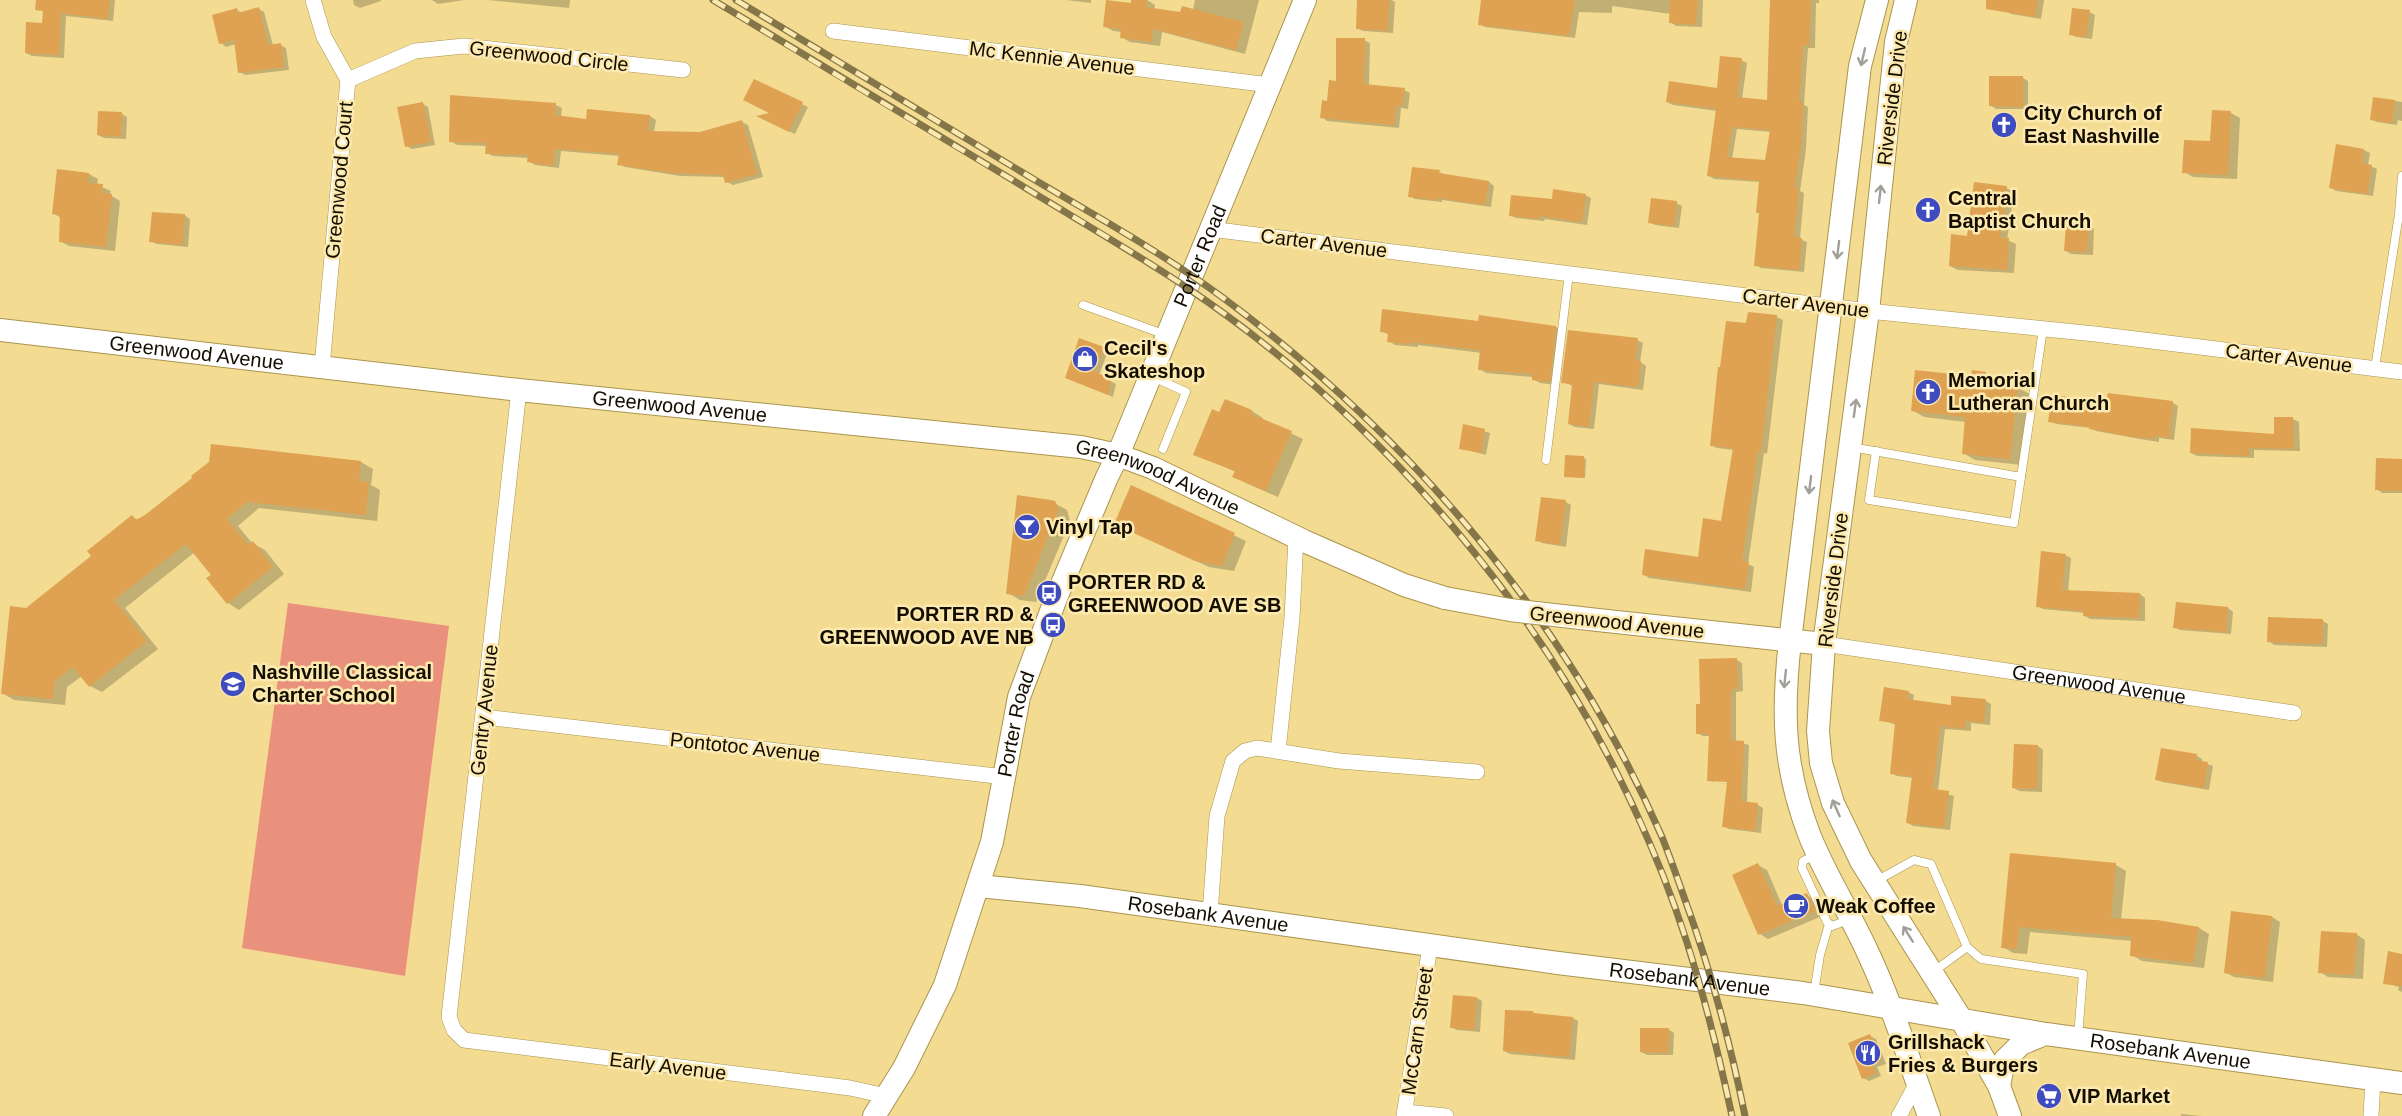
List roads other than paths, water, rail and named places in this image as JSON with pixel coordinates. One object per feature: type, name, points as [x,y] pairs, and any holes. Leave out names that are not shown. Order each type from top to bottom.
[{"type":"street","name":"Greenwood Court","points":[[313,0],[324,37],[348,80],[322,367]]},
{"type":"street","name":"Porter Road","points":[[874,1116],[904,1068],[945,985],[992,842],[1019,697],[1060,590],[1168,336],[1305,0]]},
{"type":"street","name":"Riverside Drive","points":[[1877,0],[1860,66],[1784,690],[1784,730],[1788,763],[1809,836],[1893,1009],[1929,1116]]},
{"type":"street","name":"Riverside Drive","points":[[1906,0],[1896,42],[1868,311],[1824,644],[1818,731],[1821,763],[1833,803],[1861,861],[1961,1019],[1999,1086],[2010,1116]]},
{"type":"street","name":"Mc Kennie Avenue","points":[[833,31],[1270,86]]},
{"type":"street","name":"Greenwood Circle","points":[[348,80],[415,51],[464,46],[683,70]]},
{"type":"street","name":"Carter Avenue","points":[[1210,229],[1868,311],[2043,329],[2402,372]]},
{"type":"street","name":"Greenwood Avenue","points":[[0,330],[519,390],[1081,447],[1118,455],[1153,468],[1296,538],[1404,585],[1445,598],[1510,610],[1824,644],[2294,713]]},
{"type":"street","name":"Gentry Avenue","points":[[454,1030],[449,1017],[519,390]]},
{"type":"street","points":[[1815,443],[1850,447]]},
{"type":"street","points":[[1278,751],[1292,618],[1296,538]]},
{"type":"street","name":"Pontotoc Avenue","points":[[484,717],[1005,777]]},
{"type":"street","points":[[1210,914],[1217,816],[1233,761],[1245,751],[1257,748],[1339,761],[1477,772]]},
{"type":"street","points":[[1846,909],[1874,882]]},
{"type":"street","name":"Rosebank Avenue","points":[[978,886],[1080,896],[1430,946],[1814,995],[2046,1034],[2402,1083]]},
{"type":"street","name":"McCarn Street","points":[[1405,1114],[1430,946]]},
{"type":"street","name":"Early Avenue","points":[[454,1030],[464,1040],[850,1088],[886,1096]]},
{"type":"street","points":[[1999,1086],[2004,1061],[2021,1044],[2046,1034]]},
{"type":"street","points":[[2371,1116],[2373,1079]]},
{"type":"street","points":[[1899,1116],[1917,1083]]},
{"type":"street","points":[[1405,1114],[1446,1116]]},
{"type":"lane","points":[[2375,368],[2399,214],[2402,176]]},
{"type":"lane","points":[[1546,460],[1569,273]]},
{"type":"lane","points":[[1083,305],[1168,336]]},
{"type":"lane","points":[[1876,452],[1869,501],[2014,523],[2043,329]]},
{"type":"lane","points":[[1151,376],[1186,392],[1163,449]]},
{"type":"lane","points":[[1850,447],[2021,477]]},
{"type":"lane","points":[[1814,995],[1820,955],[1829,924],[1802,868],[1803,861],[1818,854]]},
{"type":"lane","points":[[1874,882],[1914,860],[1931,864],[1967,947],[1981,959],[2083,974],[2078,1038]]},
{"type":"lane","points":[[1829,924],[1832,926],[1846,909]]},
{"type":"lane","points":[[1932,972],[1967,947]]},
{"type":"railway","points":[[713,0],[1099,232],[1186,287],[1260,341],[1330,400],[1396,464],[1458,532],[1514,605],[1566,682],[1611,762],[1650,844],[1676,910],[1707,1012],[1732,1116]]},
{"type":"railway","points":[[736,0],[1181,268],[1295,354],[1360,413],[1422,475],[1479,540],[1532,610],[1581,682],[1624,758],[1662,837],[1693,924],[1719,1005],[1745,1116]]},
{"type":"place","name":"City Church of East Nashville","points":[[2004,125]]},
{"type":"place","name":"Central Baptist Church","points":[[1928,210]]},
{"type":"place","name":"Cecil's Skateshop","points":[[1085,359]]},
{"type":"place","name":"Memorial Lutheran Church","points":[[1928,392]]},
{"type":"place","name":"Vinyl Tap","points":[[1027,527]]},
{"type":"place","name":"PORTER RD & GREENWOOD AVE SB","points":[[1049,593]]},
{"type":"place","name":"PORTER RD & GREENWOOD AVE NB","points":[[1053,625]]},
{"type":"place","name":"Nashville Classical Charter School","points":[[233,684]]},
{"type":"place","name":"Weak Coffee","points":[[1796,906]]},
{"type":"place","name":"Grillshack Fries & Burgers","points":[[1868,1053]]},
{"type":"place","name":"VIP Market","points":[[2049,1096]]}]
